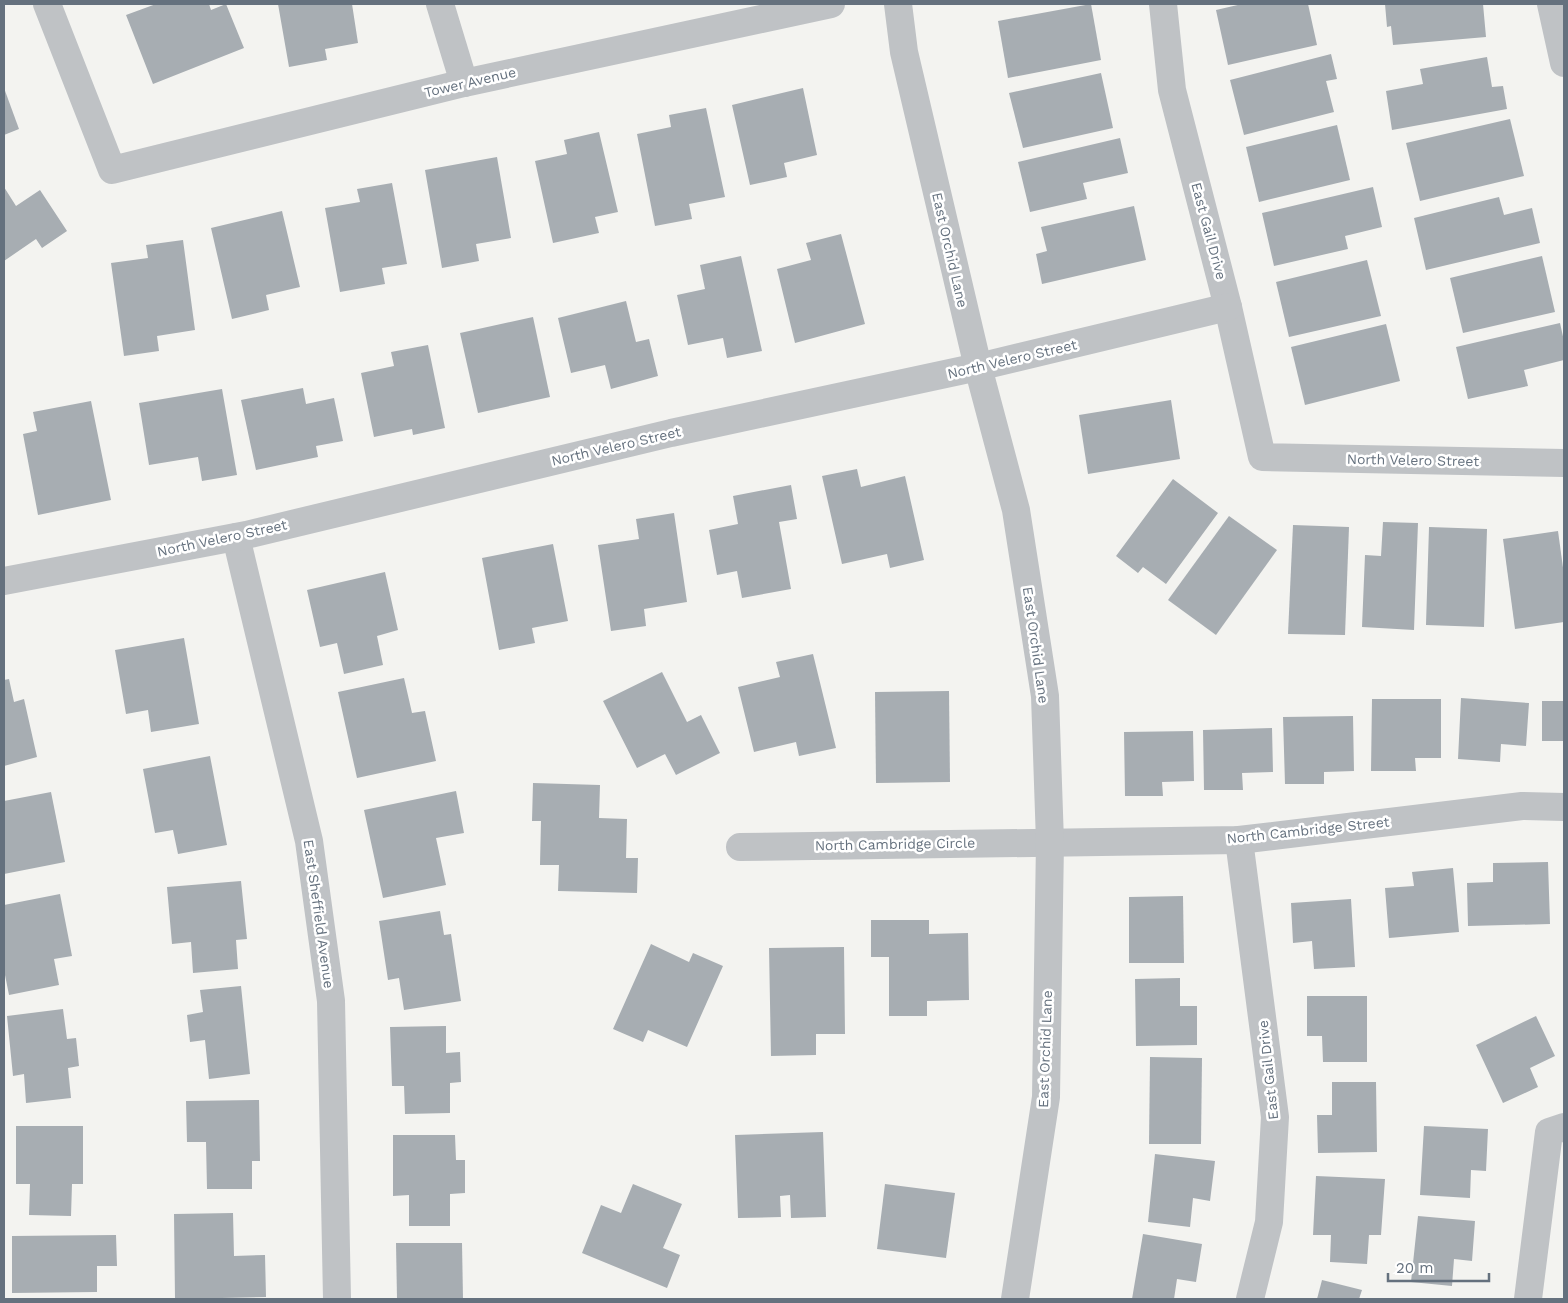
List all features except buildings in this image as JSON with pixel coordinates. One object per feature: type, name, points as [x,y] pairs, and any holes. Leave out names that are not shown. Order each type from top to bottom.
[{"type":"street","name":"Tower Avenue","points":[[47,4],[112,170],[464,83],[831,4]]},
{"type":"street","points":[[440,4],[464,83]]},
{"type":"street","name":"East Orchid Lane","points":[[898,4],[904,52],[978,367],[1016,510],[1045,696],[1050,842],[1046,1097],[1015,1299]]},
{"type":"street","name":"East Gail Drive","points":[[1163,4],[1172,90],[1228,307],[1262,457]]},
{"type":"street","points":[[1551,4],[1564,63]]},
{"type":"street","name":"North Velero Street","points":[[4,582],[236,537],[671,433],[978,367],[1228,307]]},
{"type":"street","name":"North Velero Street","points":[[1262,457],[1564,462]]},
{"type":"street","name":"East Sheffield Avenue","points":[[236,537],[310,841],[330,992],[337,1299]]},
{"type":"street","name":"North Cambridge Street","points":[[1050,842],[1239,840],[1522,806],[1564,807]]},
{"type":"street","name":"East Gail Drive","points":[[1239,840],[1275,1117],[1269,1222],[1250,1299]]},
{"type":"street","name":"North Cambridge Circle","points":[[740,847],[1050,842]]},
{"type":"street","points":[[1528,1299],[1549,1132],[1564,1127]]}]
